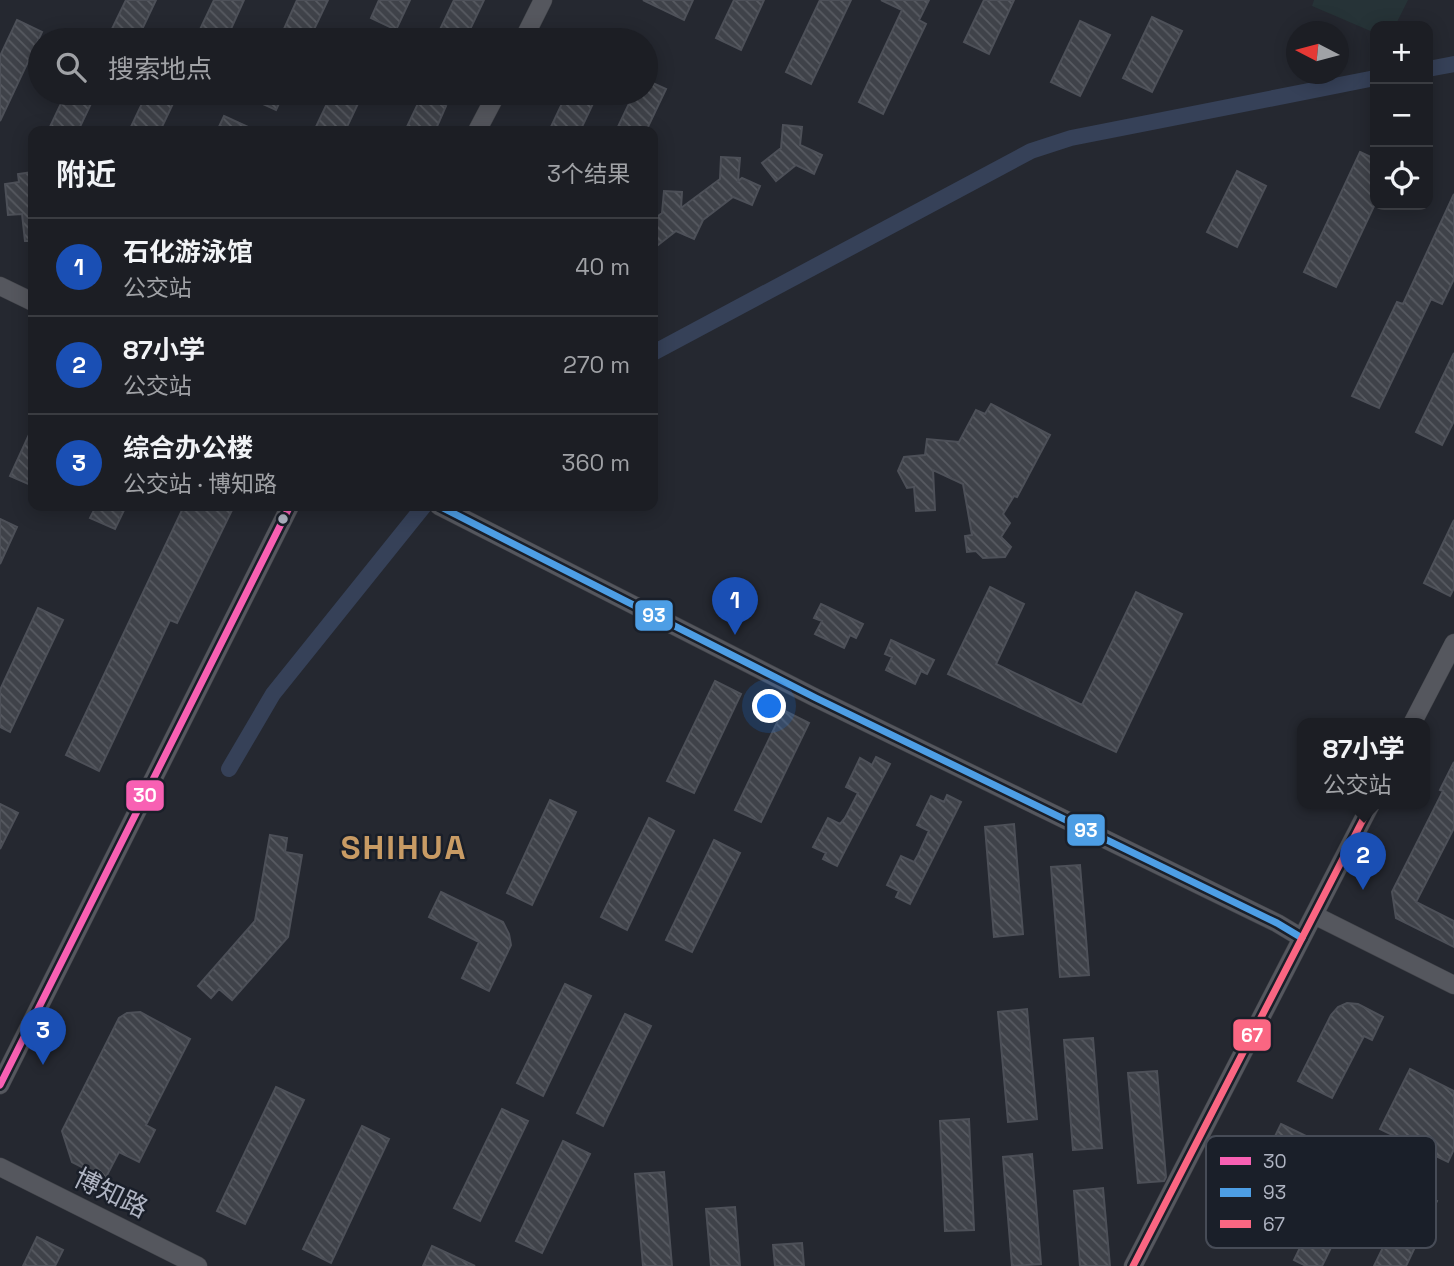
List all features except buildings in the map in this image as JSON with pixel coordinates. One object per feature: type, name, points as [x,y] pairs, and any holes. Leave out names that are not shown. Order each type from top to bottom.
[{"type":"street","points":[[529,28],[543,0]]},
{"type":"street","points":[[480,126],[491,105]]},
{"type":"street","points":[[0,286],[28,300]]},
{"type":"street","points":[[0,1085],[287,511]]},
{"type":"street","points":[[449,511],[816,698],[1277,923],[1302,938]]},
{"type":"street","points":[[1415,718],[1454,643]]},
{"type":"street","points":[[1133,1266],[1368,809]]},
{"type":"street","points":[[1314,915],[1454,985]]},
{"type":"street","name":"博知路","points":[[0,1167],[198,1266]]},
{"type":"shaded area","points":[[1314,0],[1408,0],[1398,21],[1370,21],[1370,31],[1312,6]]},
{"type":"waterway","points":[[1433,68],[1454,64]]},
{"type":"waterway","points":[[658,350],[1031,151],[1071,138],[1370,79]]},
{"type":"waterway","points":[[229,769],[273,694],[420,511]]},
{"type":"transit line","name":"30","points":[[0,1085],[287,511]]},
{"type":"transit line","name":"93","points":[[449,511],[816,698],[1277,923],[1302,938]]},
{"type":"transit line","name":"67","points":[[1133,1266],[1368,809]]},
{"type":"place","name":"石化游泳馆","points":[[735,635]]},
{"type":"place","name":"87小学","points":[[1363,890]]},
{"type":"place","name":"综合办公楼","points":[[43,1065]]},
{"type":"district","name":"SHIHUA","points":[[404,848]]}]
